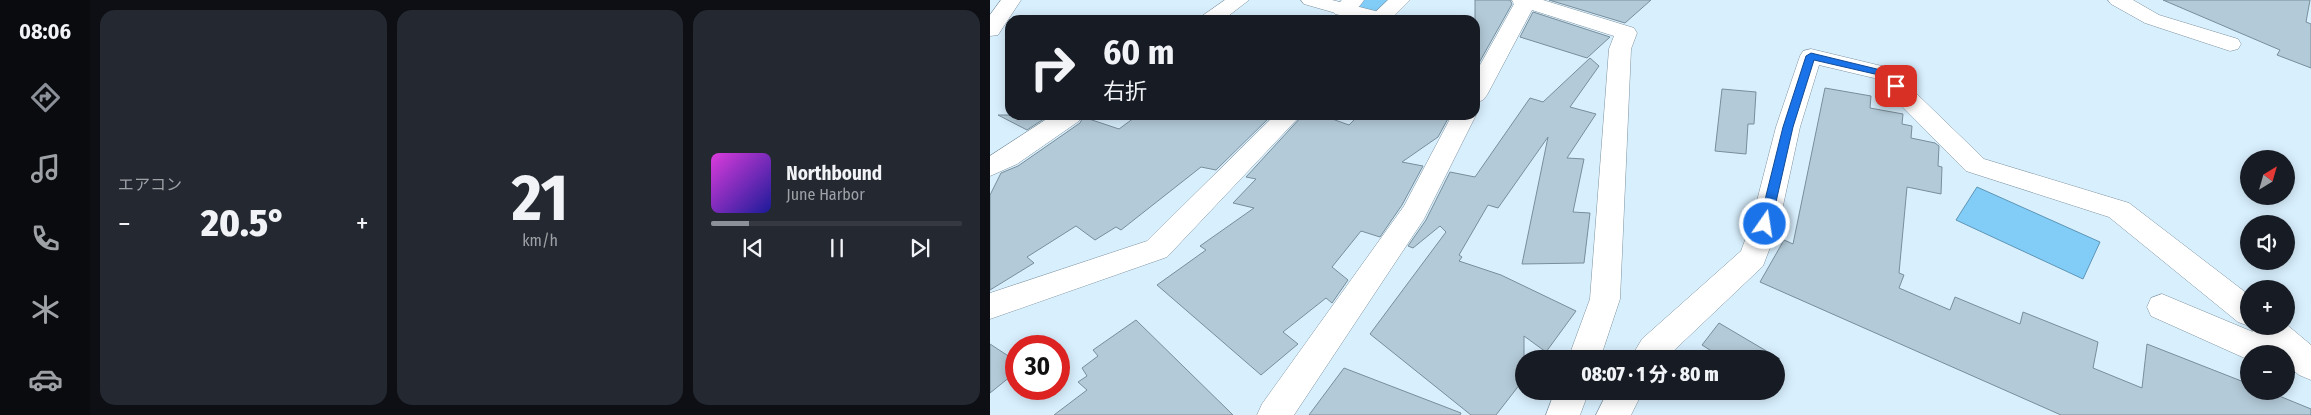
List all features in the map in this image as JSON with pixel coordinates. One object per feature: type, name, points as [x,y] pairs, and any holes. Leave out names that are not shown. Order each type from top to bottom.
[{"type":"street","points":[[990,30],[1011,0]]},
{"type":"street","points":[[1216,15],[1239,0]]},
{"type":"street","points":[[1311,0],[1348,5],[1370,15]]},
{"type":"street","points":[[1383,15],[1400,0]]},
{"type":"street","points":[[1480,86],[1524,0],[1626,34],[1620,49],[1605,299],[1587,350]]},
{"type":"street","points":[[2118,0],[2126,6],[2152,18],[2230,44]]},
{"type":"street","points":[[1652,350],[1753,258],[1765,224],[1788,127],[1811,56],[1882,73],[1975,165],[2119,210],[2240,306]]},
{"type":"street","points":[[990,167],[1008,158],[1063,120]]},
{"type":"street","points":[[990,306],[1157,249],[1284,120]]},
{"type":"street","points":[[1274,415],[1414,212],[1461,120]]},
{"type":"street","points":[[2162,307],[2249,345]]},
{"type":"street","points":[[2276,335],[2311,365]]},
{"type":"street","points":[[2295,365],[2311,372]]},
{"type":"street","points":[[1563,415],[1569,400]]},
{"type":"street","points":[[1612,415],[1621,400]]},
{"type":"water","points":[[1977,187],[2100,242],[2083,279],[1956,220]]},
{"type":"building","points":[[1475,0],[1510,0],[1512,4],[1480,61],[1480,15],[1475,15]]},
{"type":"building","points":[[1549,0],[1651,0],[1625,23]]},
{"type":"building","points":[[2163,0],[2310,0],[2306,22],[2311,24],[2311,68],[2277,55],[2280,50]]},
{"type":"building","points":[[1533,12],[1610,37],[1587,58],[1520,37]]},
{"type":"building","points":[[1590,58],[1599,66],[1570,107],[1596,114],[1567,158],[1584,159],[1573,212],[1590,213],[1584,263],[1522,264],[1548,137],[1498,208],[1488,205],[1459,255],[1462,257],[1459,261],[1501,275],[1576,311],[1547,350],[1543,350],[1524,336],[1524,350],[1515,350],[1515,391],[1496,415],[1471,415],[1370,334],[1446,232],[1440,226],[1413,248],[1408,246],[1426,220],[1450,172],[1475,177],[1530,98],[1543,102]]},
{"type":"building","points":[[1825,88],[1871,96],[1870,108],[1903,114],[1902,124],[1912,126],[1911,138],[1935,143],[1939,146],[1938,166],[1942,167],[1941,194],[1907,187],[1899,273],[1904,275],[1899,288],[1950,310],[1955,297],[2020,324],[2023,312],[2098,342],[2093,368],[2142,388],[2147,344],[2240,380],[2240,400],[2289,400],[2311,409],[2311,415],[2061,415],[1760,282],[1784,240],[1793,244]]},
{"type":"building","points":[[1722,89],[1756,92],[1754,124],[1748,124],[1746,154],[1715,151]]},
{"type":"building","points":[[1008,120],[1042,120],[1027,130]]},
{"type":"building","points":[[1082,120],[1092,120],[1119,129],[1131,120],[1267,120],[1216,170],[1201,167],[1121,230],[1116,227],[1095,240],[1076,226],[1027,257],[1034,263],[990,290],[990,195],[1001,173],[1018,166],[1080,123]]},
{"type":"building","points":[[1298,120],[1335,120],[1349,125],[1354,120],[1447,120],[1438,137],[1402,162],[1423,166],[1402,205],[1380,237],[1361,231],[1332,267],[1348,280],[1332,303],[1326,298],[1283,332],[1298,344],[1261,375],[1157,285],[1206,250],[1200,246],[1254,208],[1233,203],[1256,179],[1246,177]]},
{"type":"building","points":[[1136,320],[1233,415],[1054,415],[1087,390],[1078,382],[1087,376],[1082,368],[1098,356],[1093,350]]},
{"type":"building","points":[[1719,323],[1765,350],[1710,350],[1702,345]]},
{"type":"building","points":[[990,344],[1005,354],[1005,381],[990,393]]},
{"type":"building","points":[[1344,368],[1461,413],[1460,415],[1309,415]]},
{"type":"waterway","points":[[1369,3],[1373,0]]},
{"type":"route","points":[[1765,224],[1788,127],[1811,56],[1882,73],[1896,86]]}]
